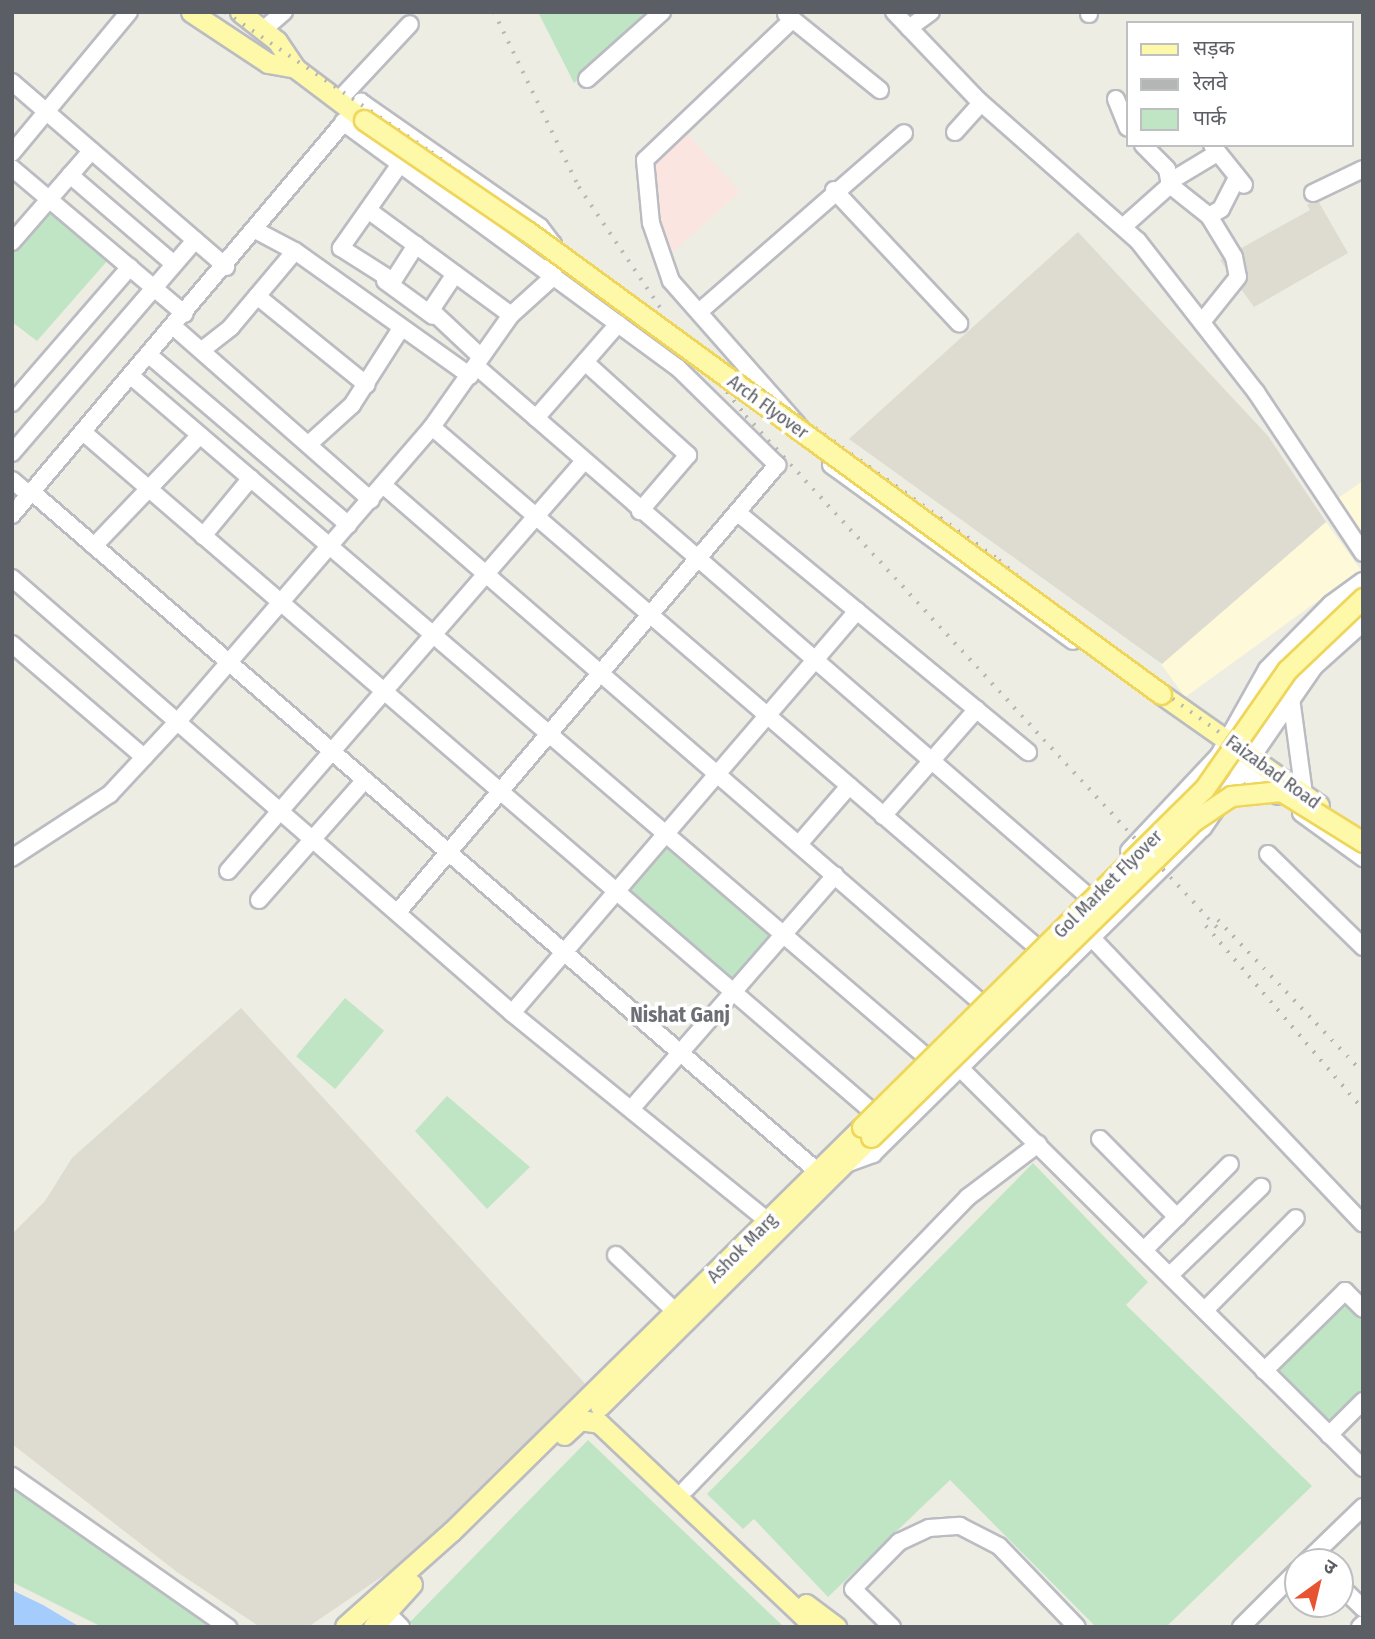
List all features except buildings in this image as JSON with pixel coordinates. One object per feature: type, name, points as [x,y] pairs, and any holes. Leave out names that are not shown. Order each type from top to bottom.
[{"type":"main road","points":[[191,12],[268,63],[295,68]]},
{"type":"main road","points":[[240,12],[263,30],[295,68],[349,113]]},
{"type":"main road","name":"Arch Flyover","points":[[349,113],[538,239],[1182,710]]},
{"type":"main road","name":"Gol Market Flyover","points":[[840,1160],[867,1124],[1204,789],[1287,670],[1363,598]]},
{"type":"main road","name":"Faizabad Road","points":[[1182,710],[1222,746],[1304,794],[1363,836]]},
{"type":"main road","name":"Gol Market Flyover","points":[[867,1124],[1195,820],[1231,796],[1281,791],[1363,842]]},
{"type":"main road","name":"Ashok Marg","points":[[594,1401],[677,1313],[818,1172],[840,1160]]},
{"type":"main road","name":"Ashok Marg","points":[[346,1627],[594,1401],[840,1160]]},
{"type":"main road","points":[[594,1401],[835,1627]]},
{"type":"main road","points":[[373,1627],[385,1611],[576,1422],[599,1423],[815,1627]]},
{"type":"main road","points":[[327,1627],[346,1627]]},
{"type":"street","points":[[12,153],[129,12]]},
{"type":"street","points":[[263,30],[284,12]]},
{"type":"street","points":[[587,79],[662,12]]},
{"type":"street","points":[[894,12],[981,103],[1124,226],[1202,322],[1363,553]]},
{"type":"street","points":[[909,28],[931,12]]},
{"type":"street","points":[[880,90],[788,16],[645,160],[661,259],[699,312],[792,416],[1151,676],[1182,710]]},
{"type":"street","points":[[12,515],[257,231],[349,113],[410,24]]},
{"type":"street","points":[[12,82],[226,267]]},
{"type":"street","points":[[1116,99],[1126,123]]},
{"type":"street","points":[[12,858],[110,794],[228,663],[432,427],[511,315],[553,277],[554,244],[540,227],[361,102],[349,113]]},
{"type":"street","points":[[955,132],[981,103]]},
{"type":"street","points":[[349,113],[400,164],[678,368],[777,465],[699,563],[397,913]]},
{"type":"street","points":[[699,312],[834,190],[904,133]]},
{"type":"street","points":[[1145,147],[1167,169],[1170,184],[1209,216],[1238,277],[1202,322]]},
{"type":"street","points":[[1124,226],[1214,149],[1241,181],[1221,209],[1209,216]]},
{"type":"street","points":[[12,242],[91,150]]},
{"type":"street","points":[[400,164],[341,248],[433,316],[475,366],[699,563],[1112,917]]},
{"type":"street","points":[[12,168],[185,314]]},
{"type":"street","points":[[1312,193],[1363,169]]},
{"type":"street","points":[[70,175],[174,264]]},
{"type":"street","points":[[834,190],[959,323]]},
{"type":"street","points":[[368,210],[511,315]]},
{"type":"street","points":[[257,231],[295,251],[400,330]]},
{"type":"street","points":[[12,453],[195,240]]},
{"type":"street","points":[[385,281],[393,281],[416,245]]},
{"type":"street","points":[[202,350],[257,296],[295,251]]},
{"type":"street","points":[[12,404],[130,267]]},
{"type":"street","points":[[433,316],[455,274]]},
{"type":"street","points":[[257,296],[367,385]]},
{"type":"street","points":[[537,418],[618,324]]},
{"type":"street","points":[[174,327],[371,499]]},
{"type":"street","points":[[310,443],[367,385],[400,330],[406,328],[475,366]]},
{"type":"street","points":[[149,355],[349,525]]},
{"type":"street","points":[[585,362],[688,455],[640,511]]},
{"type":"street","points":[[131,376],[923,1054]]},
{"type":"street","points":[[432,427],[1061,968]]},
{"type":"street","points":[[83,432],[732,992],[867,1124]]},
{"type":"street","points":[[94,546],[200,435]]},
{"type":"street","points":[[228,871],[584,461]]},
{"type":"street","points":[[204,536],[251,478]]},
{"type":"street","points":[[12,480],[94,546],[818,1172]]},
{"type":"street","points":[[383,485],[978,1000]]},
{"type":"street","points":[[738,513],[1028,752]]},
{"type":"street","points":[[12,578],[512,1013],[768,1221]]},
{"type":"street","name":"Ashok Marg","points":[[1363,581],[1297,635],[1222,746],[1153,825],[1087,894],[923,1054],[867,1124],[841,1134],[840,1160],[873,1154],[1149,882],[1181,849],[1247,763],[1314,667],[1363,623]]},
{"type":"street","points":[[512,1013],[858,611]]},
{"type":"street","points":[[12,644],[144,757]]},
{"type":"street","points":[[1291,698],[1304,794]]},
{"type":"street","points":[[883,816],[977,709]]},
{"type":"street","name":"Faizabad Road","points":[[1247,763],[1363,858]]},
{"type":"street","points":[[259,900],[364,780]]},
{"type":"street","points":[[799,844],[849,786]]},
{"type":"street","points":[[1153,825],[1181,849]]},
{"type":"street","points":[[1268,854],[1363,947]]},
{"type":"street","points":[[1123,856],[1149,882]]},
{"type":"street","points":[[632,1108],[835,875]]},
{"type":"street","points":[[1091,937],[1363,1224]]},
{"type":"street","points":[[960,1068],[1363,1468]]},
{"type":"street","points":[[1100,1139],[1177,1217]]},
{"type":"street","points":[[686,1489],[968,1197],[1038,1144]]},
{"type":"street","points":[[1144,1249],[1230,1164]]},
{"type":"street","points":[[1170,1275],[1261,1186]]},
{"type":"street","points":[[1205,1310],[1296,1218]]},
{"type":"street","points":[[617,1255],[677,1313]]},
{"type":"street","points":[[1264,1371],[1345,1292],[1363,1309]]},
{"type":"street","points":[[1329,1435],[1363,1401]]},
{"type":"street","points":[[12,1476],[229,1627]]},
{"type":"street","points":[[1323,1548],[1363,1507]]},
{"type":"street","points":[[892,1627],[853,1589],[898,1542],[929,1528],[960,1526],[999,1546],[1077,1627]]},
{"type":"street","points":[[1241,1627],[1284,1584]]},
{"type":"street","points":[[385,1611],[401,1627]]},
{"type":"shaded area","points":[[684,130],[740,192],[671,253],[654,205],[652,160]]},
{"type":"shaded area","points":[[1317,199],[1348,253],[1254,307],[1220,260],[1310,210],[1307,205]]},
{"type":"shaded area","points":[[1078,232],[1268,436],[1326,522],[1162,664],[849,439]]},
{"type":"shaded area","points":[[1363,481],[1363,534],[1338,498]]},
{"type":"shaded area","points":[[1326,522],[1361,570],[1185,697],[1150,650]]},
{"type":"shaded area","points":[[241,1008],[588,1387],[424,1548],[308,1627],[260,1627],[177,1572],[12,1444],[12,1234],[45,1201],[72,1158]]},
{"type":"green space","points":[[538,12],[657,12],[574,83]]},
{"type":"green space","points":[[51,210],[108,260],[37,341],[12,322],[12,253]]},
{"type":"green space","points":[[666,842],[775,936],[734,983],[625,889]]},
{"type":"green space","points":[[345,998],[384,1031],[335,1089],[296,1056]]},
{"type":"green space","points":[[447,1096],[530,1167],[487,1209],[415,1131]]},
{"type":"green space","points":[[1033,1163],[1148,1282],[1126,1305],[1312,1486],[1166,1627],[1096,1627],[950,1480],[828,1597],[754,1519],[743,1529],[707,1494]]},
{"type":"green space","points":[[1346,1302],[1363,1319],[1363,1392],[1331,1424],[1277,1370]]},
{"type":"green space","points":[[588,1440],[784,1627],[414,1627],[410,1622]]},
{"type":"green space","points":[[12,1479],[215,1627],[102,1627],[12,1582]]},
{"type":"water","points":[[12,1590],[43,1605],[80,1627],[12,1627]]},
{"type":"railway","points":[[225,12],[431,152],[999,560],[1110,654],[1363,835]]},
{"type":"railway","points":[[494,12],[579,187],[662,310]]},
{"type":"railway","points":[[686,340],[746,416],[1221,932]]},
{"type":"railway","points":[[1218,920],[1363,1073]]},
{"type":"railway","points":[[1206,926],[1363,1109]]},
{"type":"district","name":"Nishat Ganj","points":[[680,1015]]}]
